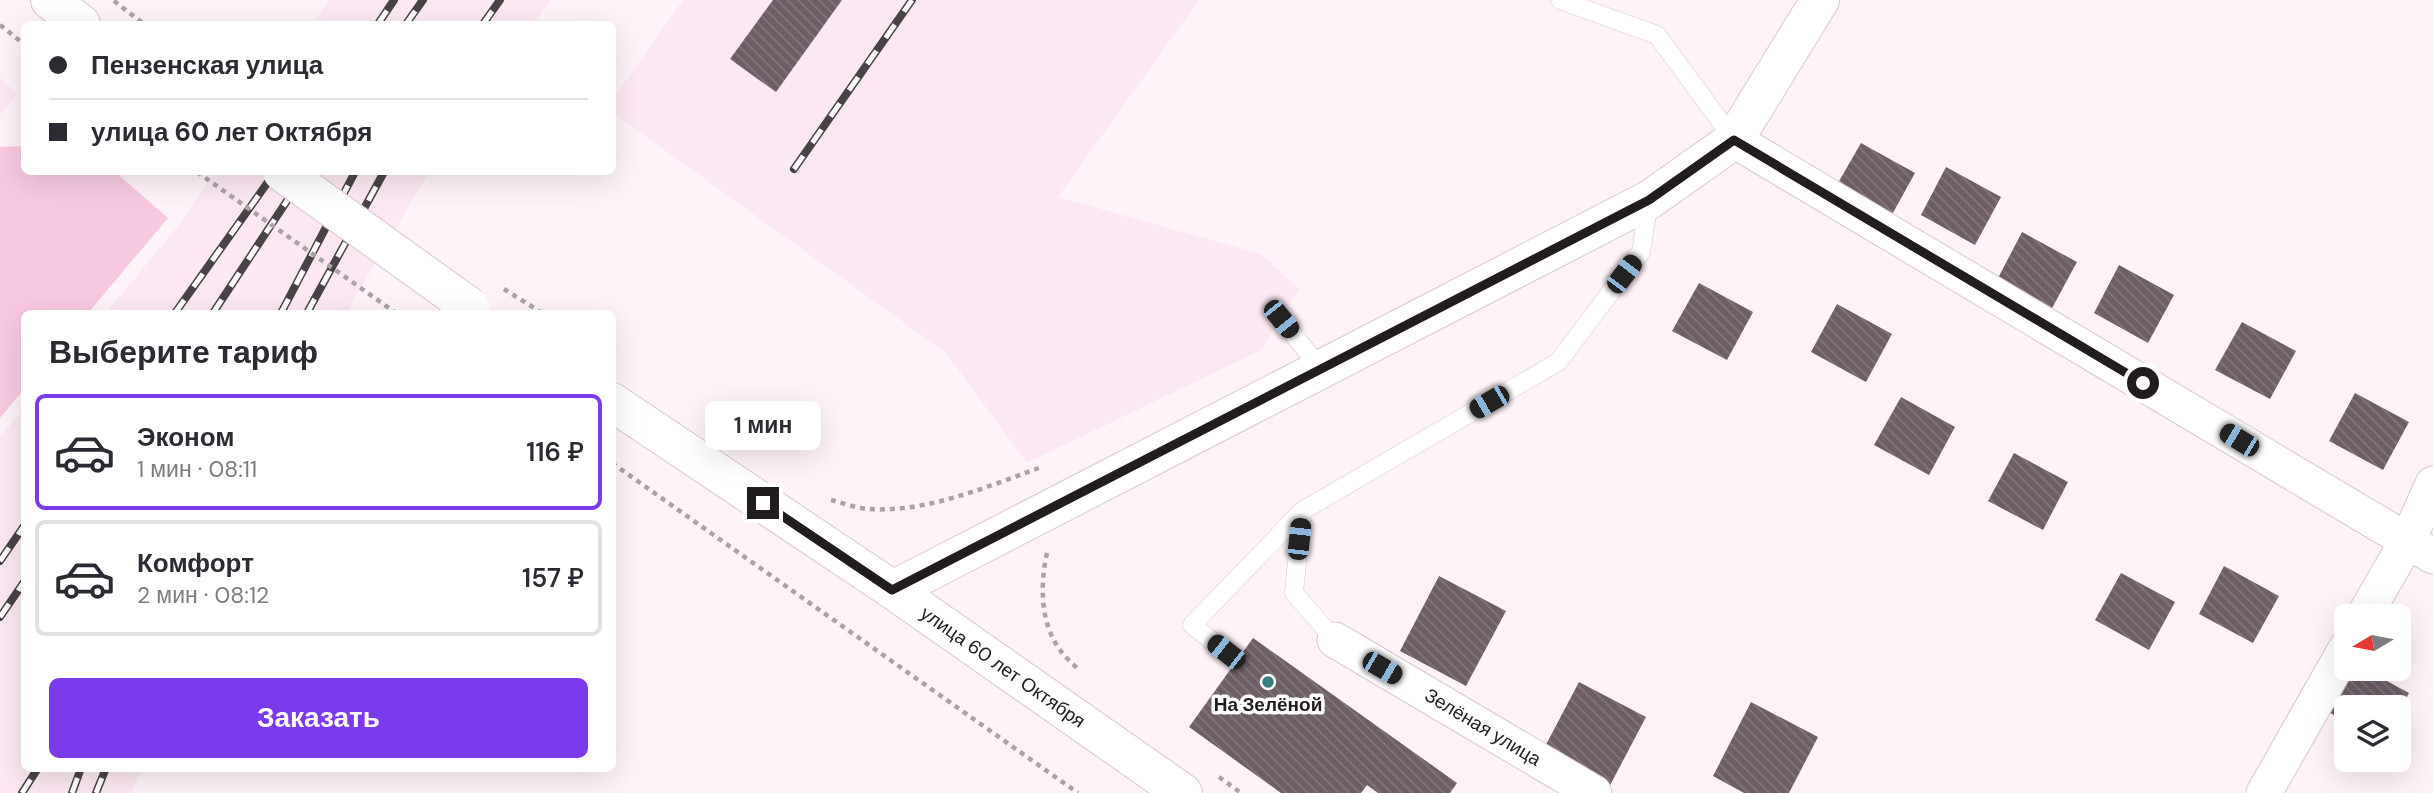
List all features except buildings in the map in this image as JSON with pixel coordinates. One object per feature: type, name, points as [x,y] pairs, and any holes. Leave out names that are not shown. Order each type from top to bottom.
[{"type":"street","points":[[50,0],[77,21]]},
{"type":"street","points":[[892,590],[1649,200],[1734,140],[1820,0]]},
{"type":"street","points":[[1734,140],[2420,548]]},
{"type":"street","points":[[286,175],[475,310]]},
{"type":"street","name":"улица 60 лет Октября","points":[[616,405],[892,590],[1195,781]]},
{"type":"street","points":[[2374,604],[2420,548],[2433,484]]},
{"type":"street","name":"Зелёная улица","points":[[1335,640],[1594,793]]},
{"type":"street","points":[[2264,793],[2334,670]]},
{"type":"lane","points":[[1560,0],[1657,35],[1734,140]]},
{"type":"lane","points":[[1226,652],[1192,625],[1302,512],[1558,362],[1641,252],[1649,200]]},
{"type":"lane","points":[[1281,319],[1321,369]]},
{"type":"lane","points":[[1302,512],[1294,593],[1335,640]]},
{"type":"path","points":[[113,0],[140,21]]},
{"type":"path","points":[[0,25],[21,42]]},
{"type":"path","points":[[201,175],[392,310]]},
{"type":"path","points":[[829,500],[868,509],[914,506],[977,491],[1049,465]]},
{"type":"path","points":[[616,466],[1078,793]]},
{"type":"path","points":[[1051,543],[1042,581],[1045,616],[1059,648],[1082,674]]},
{"type":"path","points":[[1195,781],[1241,793]]},
{"type":"shaded area","points":[[329,0],[550,0],[535,21],[315,21]]},
{"type":"shaded area","points":[[683,0],[1199,0],[1058,197],[1261,254],[1299,289],[1261,350],[1027,463],[946,353],[616,115],[616,95]]},
{"type":"shaded area","points":[[0,78],[18,94],[0,115]]},
{"type":"shaded area","points":[[21,146],[21,175],[118,175],[168,218],[91,310],[21,310],[21,393],[0,418],[0,147]]},
{"type":"shaded area","points":[[213,175],[427,175],[348,310],[108,310],[178,226]]},
{"type":"shaded area","points":[[21,412],[21,772],[140,772],[132,793],[0,793],[0,437]]},
{"type":"railway","points":[[380,21],[394,0]]},
{"type":"railway","points":[[408,21],[423,0]]},
{"type":"railway","points":[[485,21],[500,0]]},
{"type":"railway","points":[[794,169],[912,0]]},
{"type":"railway","points":[[177,310],[273,175]]},
{"type":"railway","points":[[215,310],[304,175]]},
{"type":"railway","points":[[283,310],[353,175]]},
{"type":"railway","points":[[309,310],[382,175]]},
{"type":"railway","points":[[0,561],[21,530]]},
{"type":"railway","points":[[0,617],[21,586]]},
{"type":"railway","points":[[22,793],[35,772]]},
{"type":"railway","points":[[72,793],[80,772]]},
{"type":"railway","points":[[96,793],[104,772]]},
{"type":"place","name":"На Зелёной","points":[[1268,682]]},
{"type":"route","points":[[763,503],[892,590],[1649,200],[1734,140],[2143,383]]}]
